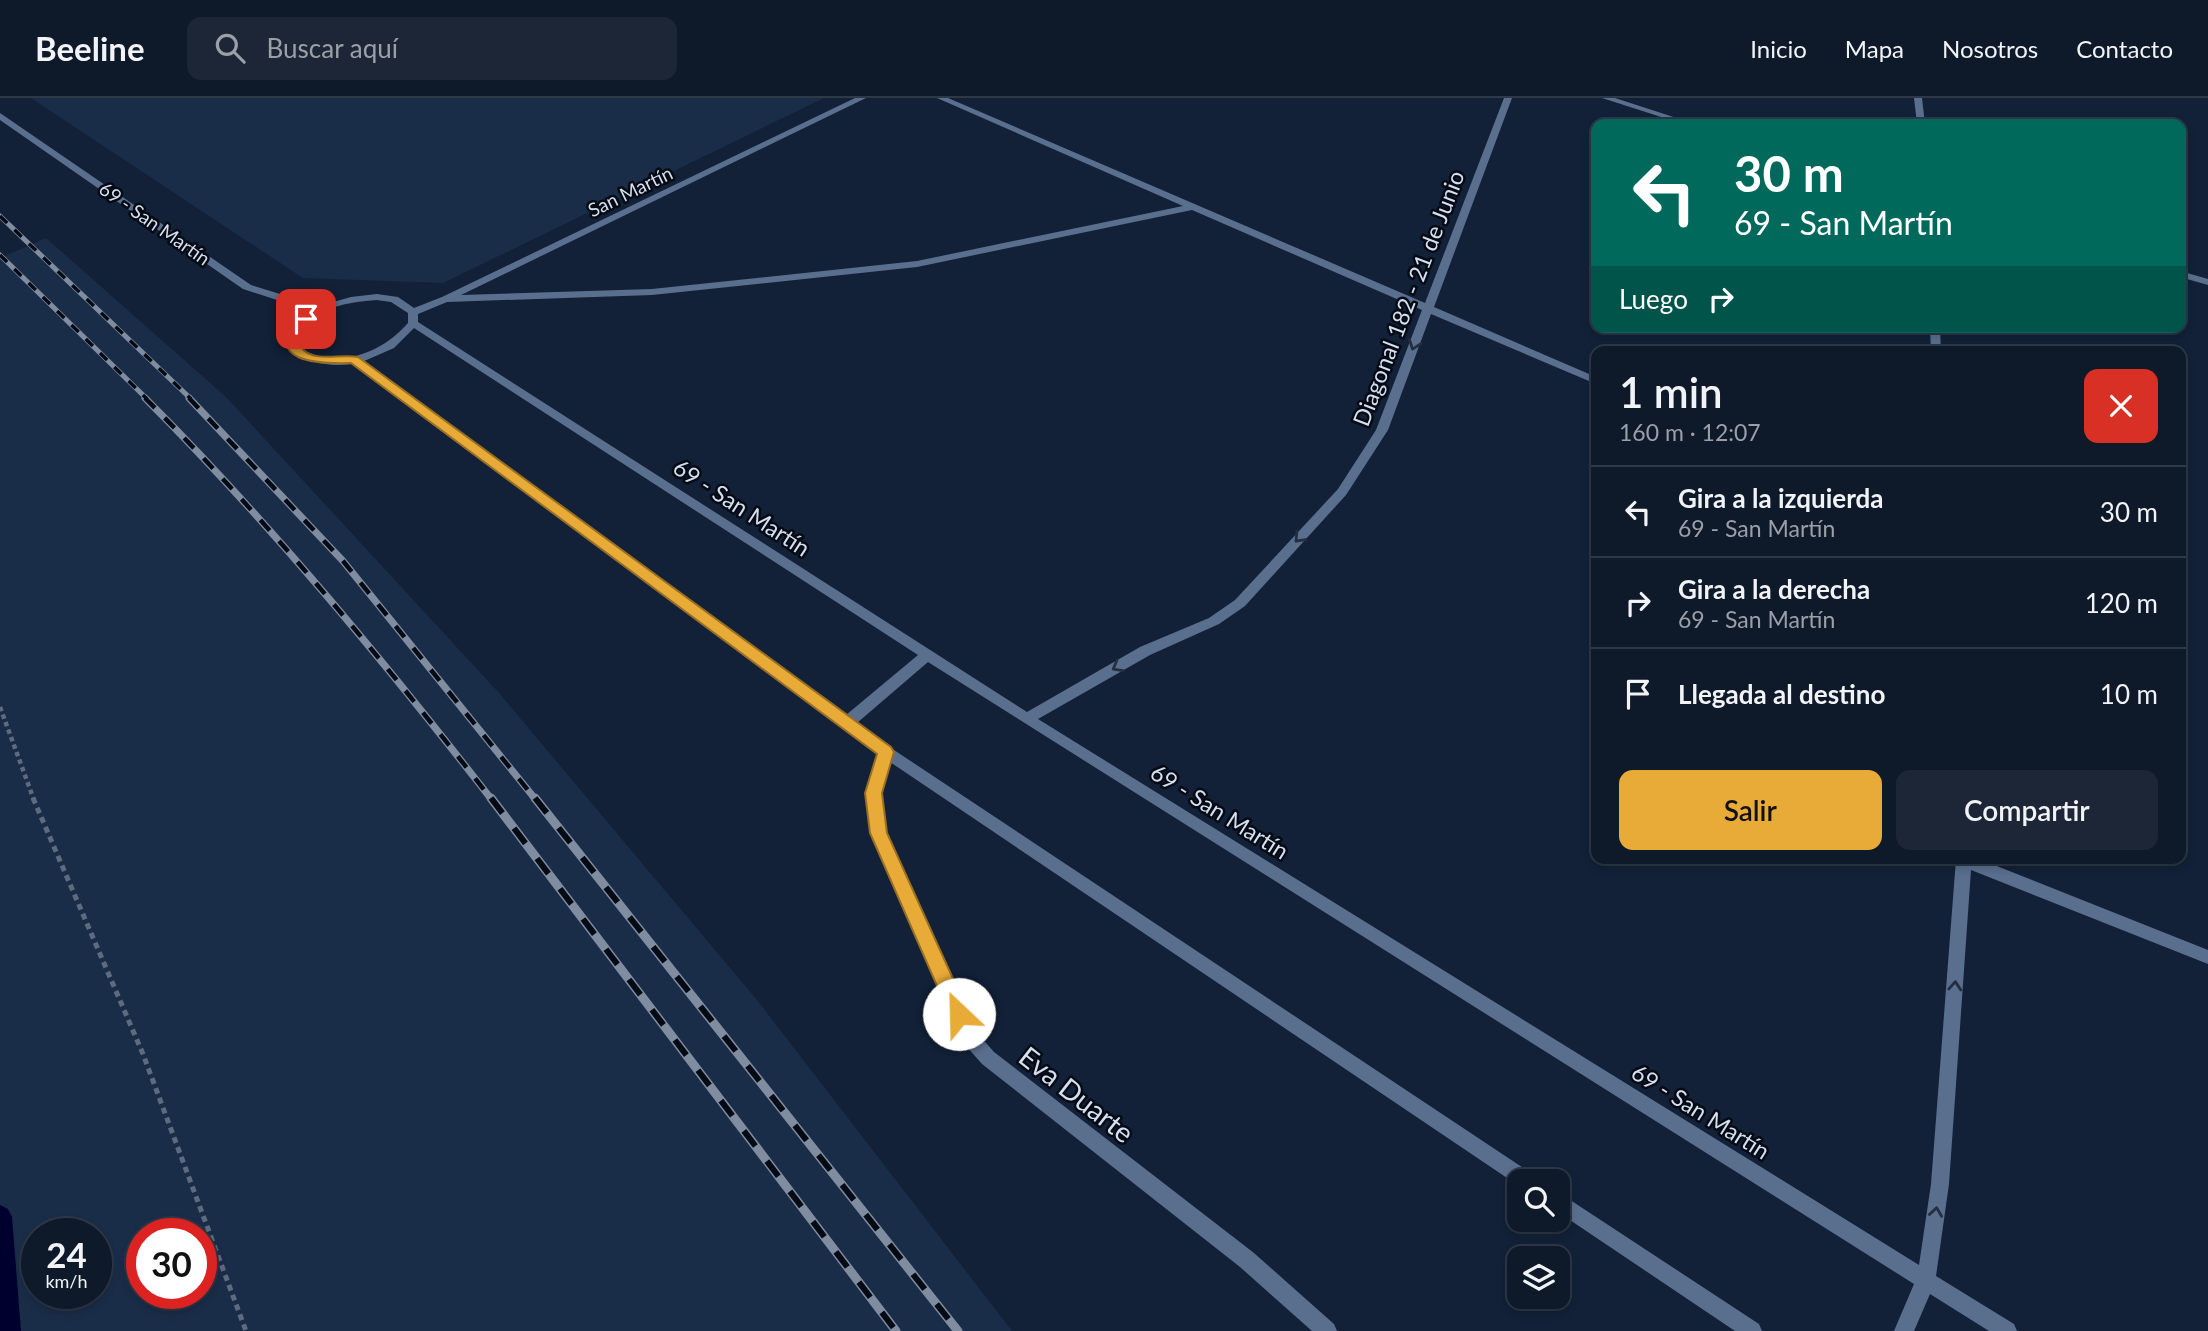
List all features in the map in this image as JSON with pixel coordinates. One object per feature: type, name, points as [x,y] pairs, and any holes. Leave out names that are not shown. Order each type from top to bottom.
[{"type":"street","name":"San Martín","points":[[413,318],[446,299],[862,98]]},
{"type":"street","points":[[941,98],[1591,379]]},
{"type":"street","name":"Diagonal 182 - 21 de Junio","points":[[1027,719],[1146,651],[1214,621],[1240,603],[1342,492],[1382,430],[1508,98]]},
{"type":"street","points":[[1606,98],[1675,119]]},
{"type":"street","points":[[1918,98],[1920,119]]},
{"type":"street","name":"69 - San Martín","points":[[0,116],[247,287],[320,310]]},
{"type":"street","points":[[446,299],[652,292],[917,264],[1191,207]]},
{"type":"street","points":[[2186,276],[2208,282]]},
{"type":"street","name":"69 - San Martín","points":[[413,318],[393,345],[354,360],[317,360],[295,349],[292,340],[296,330],[320,310],[358,298],[377,296],[394,299],[413,318],[1027,719],[2007,1331]]},
{"type":"street","points":[[354,360],[886,752],[1510,1169]]},
{"type":"street","points":[[847,723],[927,655]]},
{"type":"street","name":"Eva Duarte","points":[[886,752],[874,793],[878,833],[973,1041],[988,1058],[1247,1260],[1327,1331]]},
{"type":"street","points":[[1903,1331],[1926,1280],[1940,1184],[1964,864]]},
{"type":"street","points":[[1974,864],[2208,957]]},
{"type":"street","points":[[1570,1209],[1752,1331]]},
{"type":"path","points":[[0,707],[40,816],[143,1054],[246,1331]]},
{"type":"shaded area","points":[[31,98],[824,98],[443,283],[303,278]]},
{"type":"shaded area","points":[[46,238],[226,397],[499,693],[757,1000],[1012,1331],[0,1331],[0,258]]},
{"type":"waterway","points":[[0,1217],[9,1331]]},
{"type":"railway","points":[[0,216],[191,399]]},
{"type":"railway","points":[[0,255],[147,399]]},
{"type":"railway","points":[[145,398],[281,543],[492,800]]},
{"type":"railway","points":[[189,398],[343,561],[536,800]]},
{"type":"railway","points":[[491,798],[896,1331]]},
{"type":"railway","points":[[535,798],[958,1331]]},
{"type":"route","points":[[306,319],[296,330],[292,340],[295,349],[303,356],[334,362],[354,360],[886,752],[874,793],[878,833],[959,1014]]}]
